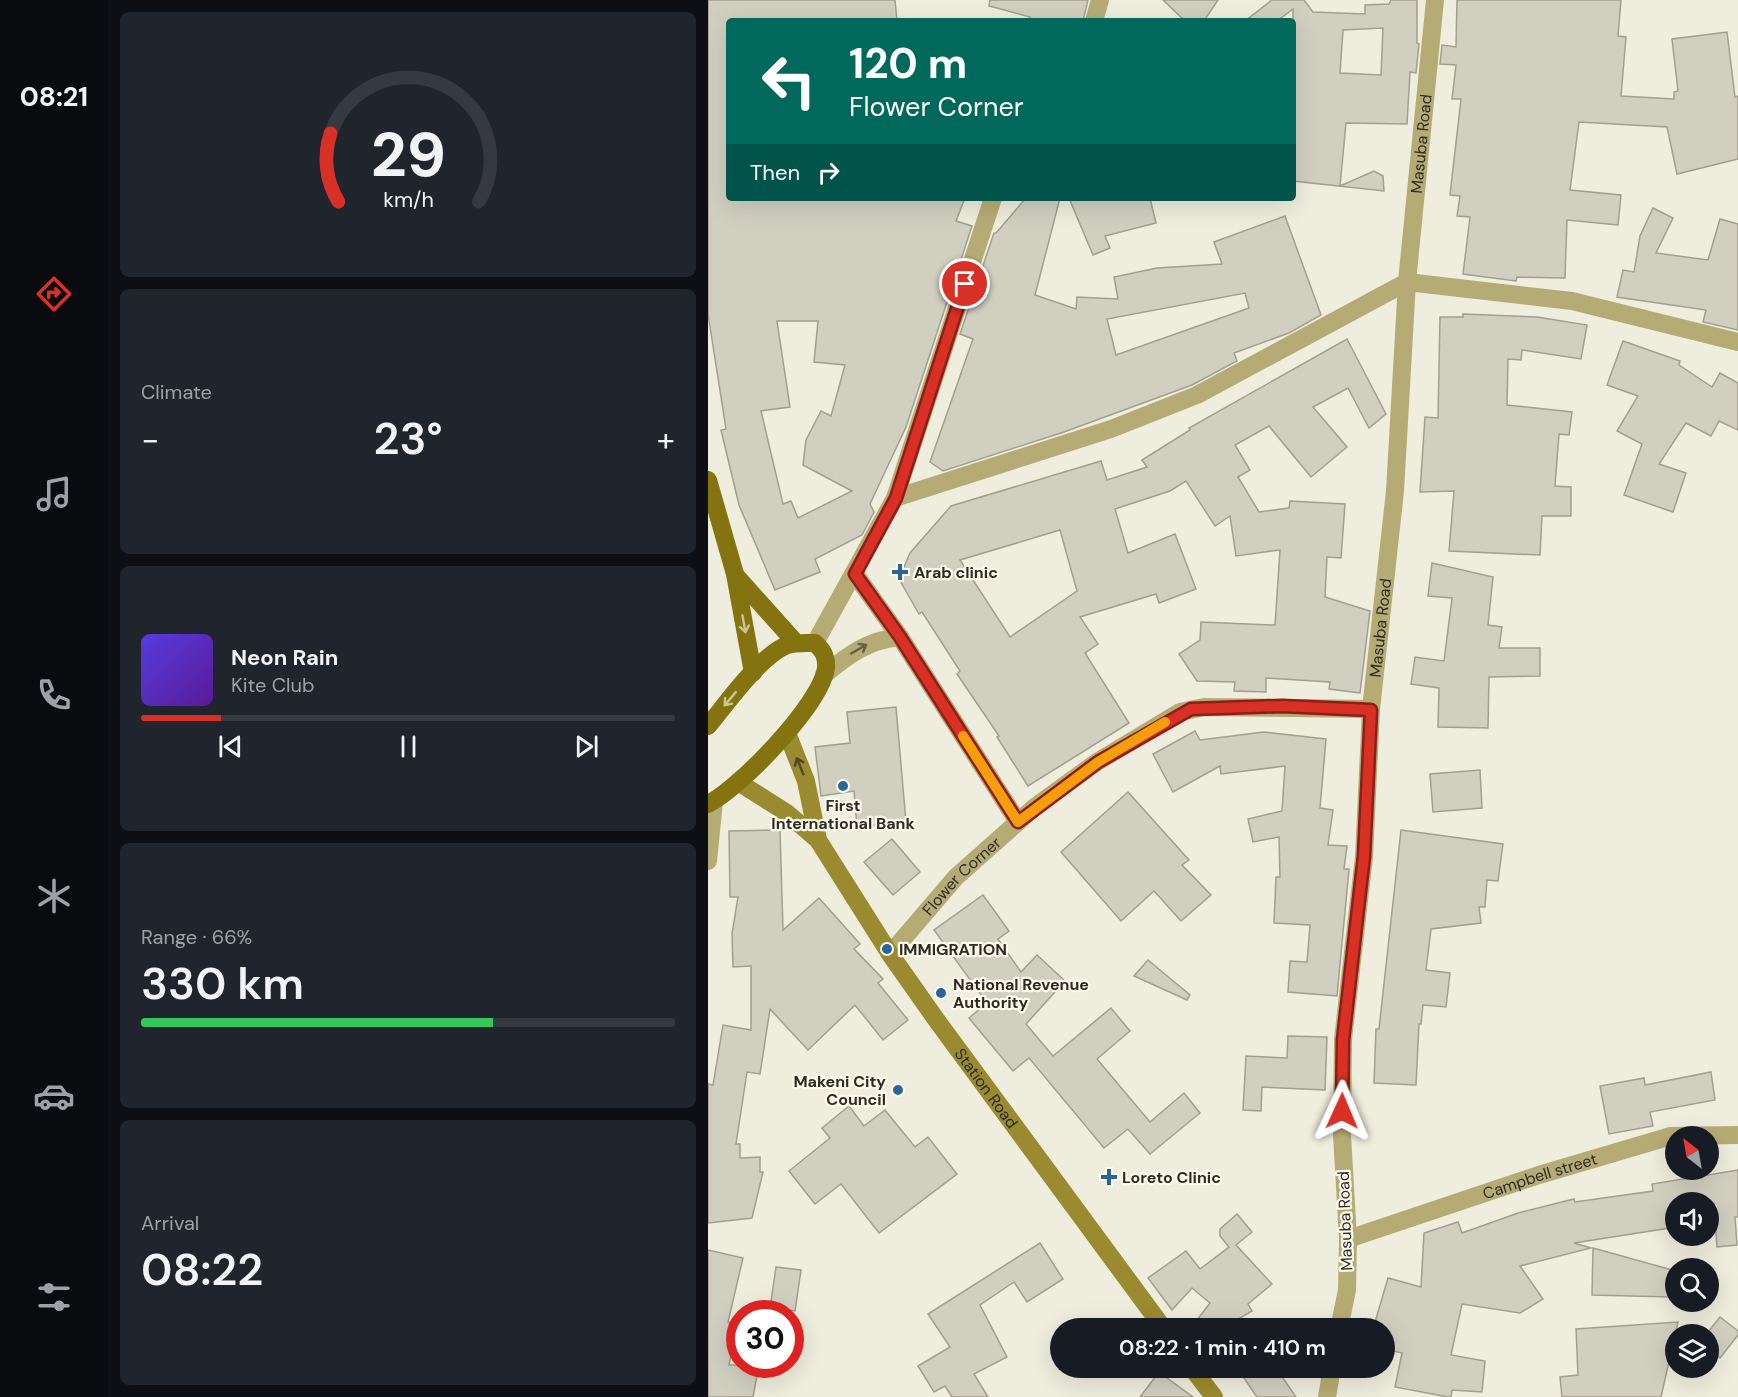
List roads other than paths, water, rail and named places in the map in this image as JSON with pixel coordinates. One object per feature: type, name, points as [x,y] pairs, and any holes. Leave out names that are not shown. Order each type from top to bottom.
[{"type":"main road","points":[[708,480],[735,574],[753,673]]},
{"type":"main road","points":[[735,574],[795,643]]},
{"type":"main road","points":[[708,726],[753,673],[780,650],[795,643],[815,643],[825,657],[824,675],[810,702],[787,733],[738,782],[711,802]]},
{"type":"main road","name":"Station Road","points":[[787,733],[806,781],[818,840]]},
{"type":"main road","name":"Station Road","points":[[738,782],[788,813],[818,840],[890,954],[1156,1318]]},
{"type":"main road","points":[[1200,1378],[1214,1397]]},
{"type":"street","points":[[1095,18],[1100,0]]},
{"type":"street","name":"Masuba Road","points":[[1342,1318],[1347,1290],[1348,1239],[1342,1135],[1343,1040],[1364,856],[1371,710],[1395,491],[1407,282],[1435,0]]},
{"type":"street","points":[[815,643],[896,498],[992,201]]},
{"type":"street","points":[[896,498],[1111,429],[1197,395],[1407,282],[1572,301],[1738,342]]},
{"type":"street","points":[[855,574],[900,637],[1018,822]]},
{"type":"street","points":[[824,675],[860,648],[874,641],[900,637]]},
{"type":"street","name":"Flower Corner","points":[[890,954],[956,877],[1018,822],[1098,762],[1191,709],[1282,706],[1371,710]]},
{"type":"street","points":[[708,861],[711,802]]},
{"type":"street","name":"Campbell street","points":[[1348,1239],[1539,1175],[1671,1136],[1738,1135]]},
{"type":"street","points":[[1327,1397],[1330,1378]]},
{"type":"place","name":"Arab clinic","points":[[900,572]]},
{"type":"place","name":"First International Bank","points":[[843,786]]},
{"type":"place","name":"IMMIGRATION","points":[[887,949]]},
{"type":"place","name":"National Revenue Authority","points":[[941,993]]},
{"type":"place","name":"Makeni City Council","points":[[898,1090]]},
{"type":"place","name":"Loreto Clinic","points":[[1109,1177]]}]
